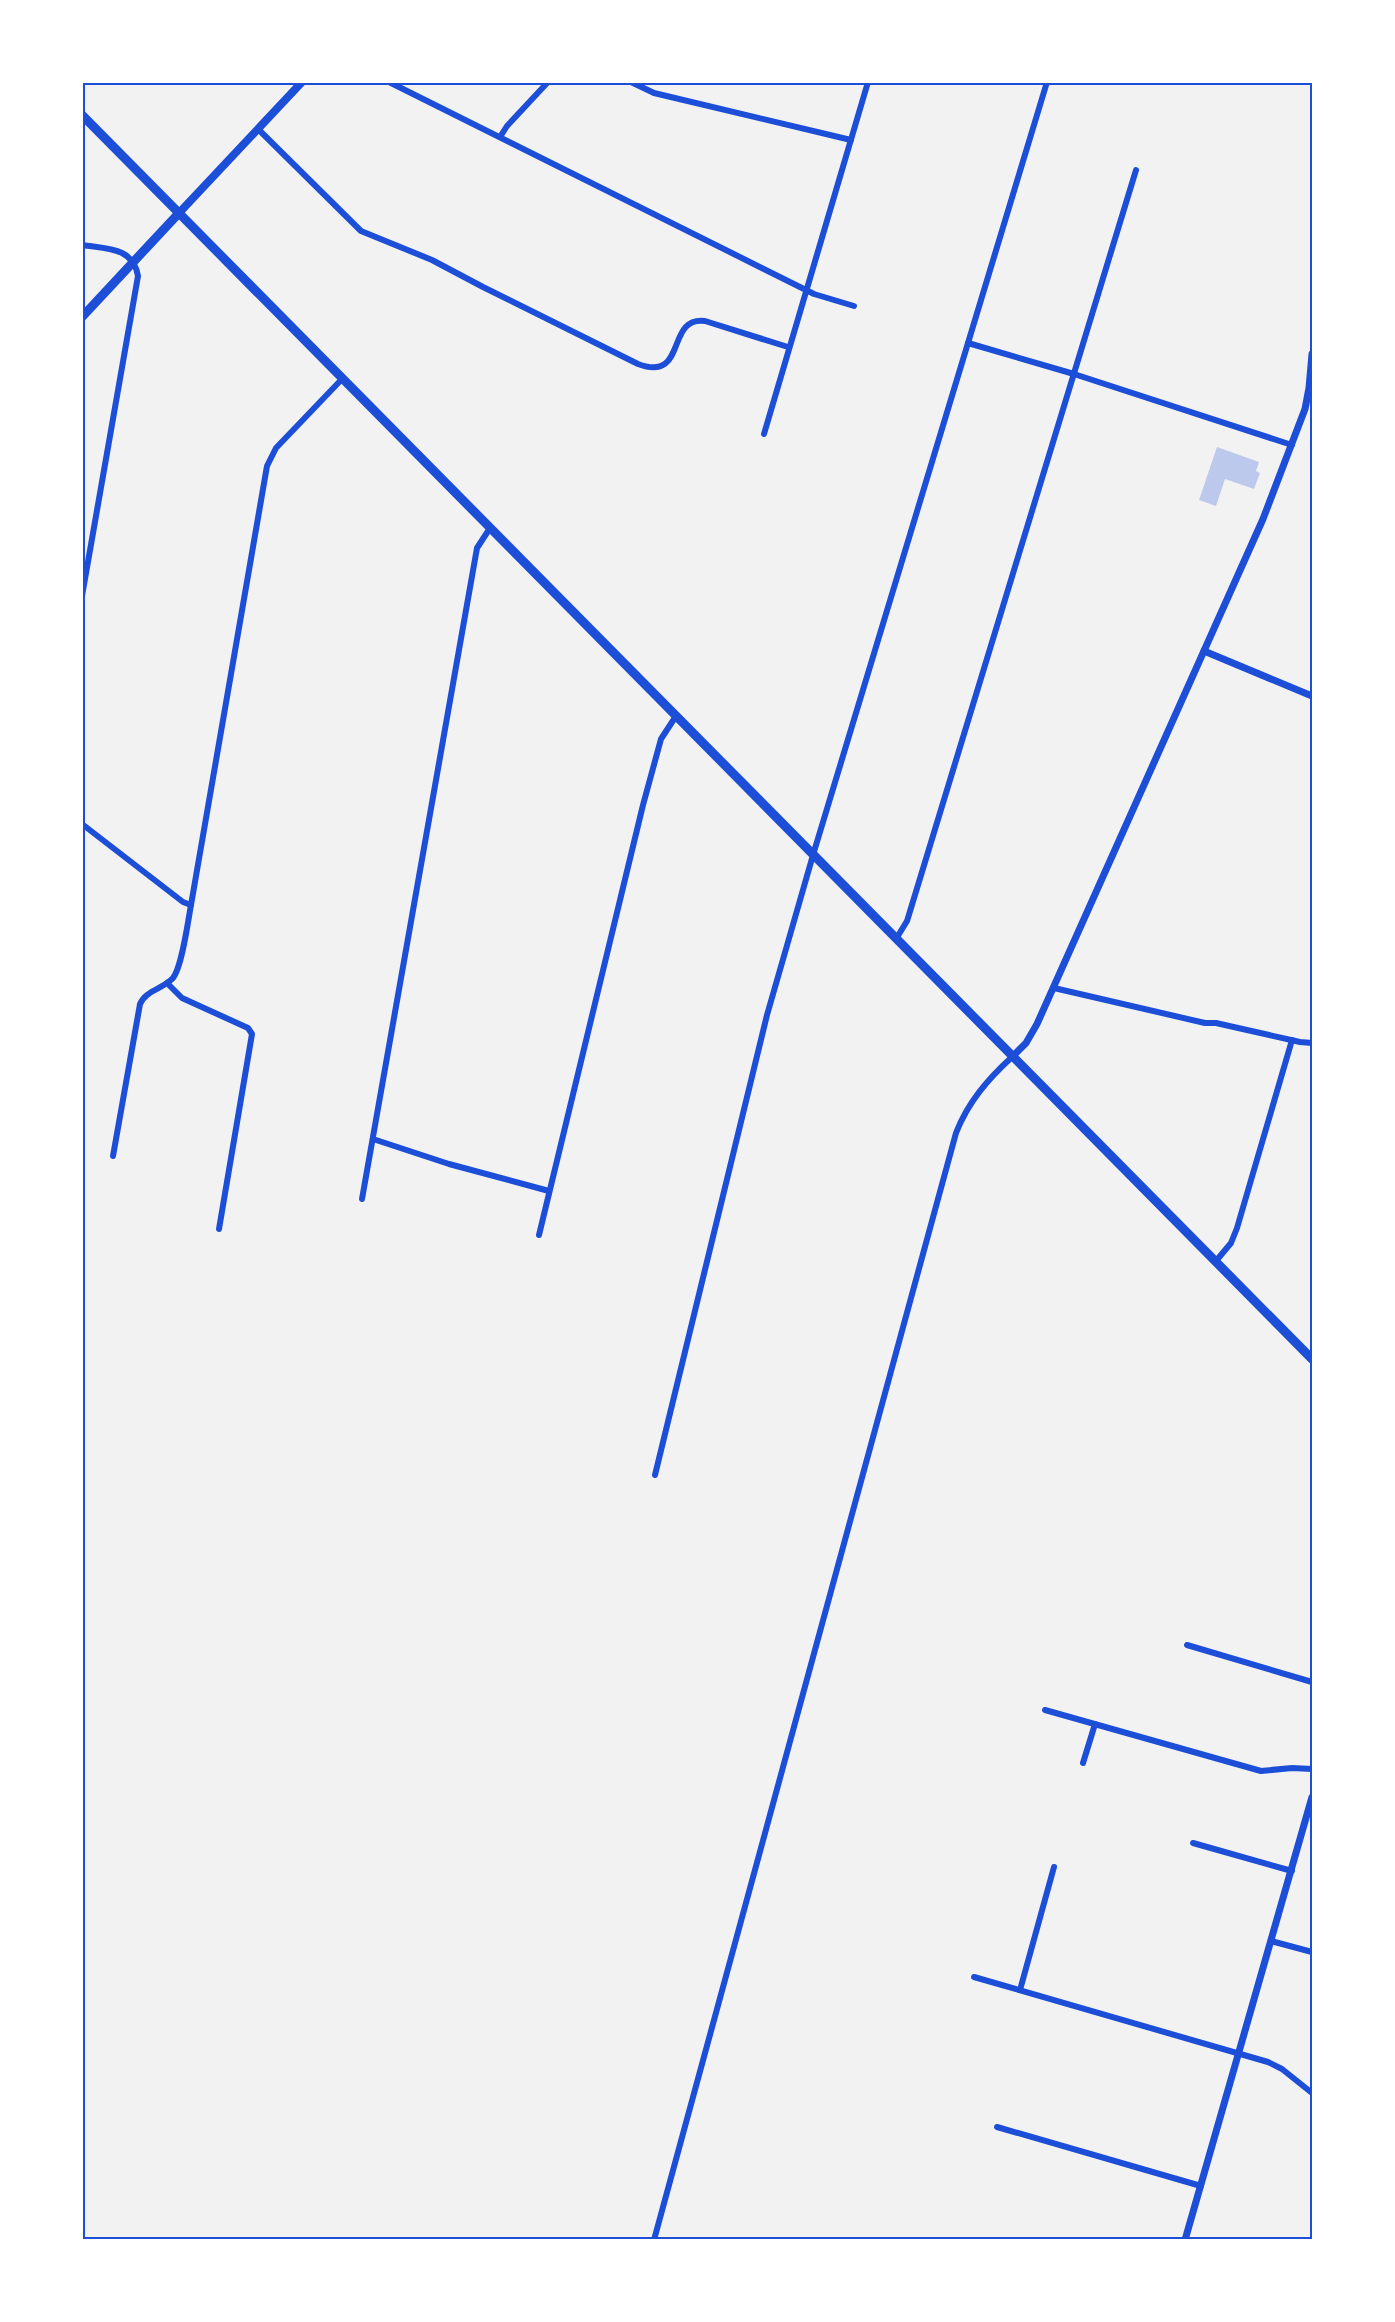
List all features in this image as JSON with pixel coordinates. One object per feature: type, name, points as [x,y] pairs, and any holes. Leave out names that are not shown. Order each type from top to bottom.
[{"type":"main road","points":[[82,317],[302,82]]},
{"type":"main road","points":[[82,115],[1312,1359]]},
{"type":"street","points":[[389,82],[806,290],[854,306]]},
{"type":"street","points":[[500,137],[507,126],[548,82]]},
{"type":"street","points":[[631,82],[654,93],[851,140]]},
{"type":"street","points":[[764,434],[868,82]]},
{"type":"street","points":[[655,1475],[767,1015],[813,855],[1047,82]]},
{"type":"street","points":[[258,129],[361,231],[432,260],[638,364],[652,368],[666,364],[674,355],[684,326],[694,320],[705,321],[788,347]]},
{"type":"street","points":[[896,939],[907,921],[1136,170]]},
{"type":"street","points":[[82,245],[122,252],[133,262],[138,273],[82,596]]},
{"type":"street","points":[[968,343],[1074,374],[1292,445]]},
{"type":"street","points":[[654,2240],[956,1133],[976,1095],[1030,1038],[1054,988],[1259,528],[1292,445],[1307,399],[1312,354]]},
{"type":"street","points":[[113,1156],[139,1010],[147,995],[167,983],[175,976],[178,969],[267,466],[276,448],[342,379]]},
{"type":"street","points":[[362,1198],[477,548],[490,528]]},
{"type":"street","points":[[1204,651],[1312,696]]},
{"type":"street","points":[[539,1235],[646,794],[661,740],[676,716]]},
{"type":"street","points":[[82,824],[183,902],[191,905]]},
{"type":"street","points":[[167,983],[182,998],[248,1028],[252,1034],[219,1229]]},
{"type":"street","points":[[1054,988],[1312,1043]]},
{"type":"street","points":[[1216,1261],[1234,1237],[1292,1040]]},
{"type":"street","points":[[373,1139],[449,1164],[549,1191]]},
{"type":"street","points":[[1187,1645],[1312,1682]]},
{"type":"street","points":[[1045,1710],[1261,1771],[1312,1769]]},
{"type":"street","points":[[1083,1763],[1095,1724]]},
{"type":"street","points":[[1185,2240],[1312,1797]]},
{"type":"street","points":[[1193,1842],[1292,1871]]},
{"type":"street","points":[[1020,1990],[1054,1867]]},
{"type":"street","points":[[1271,1941],[1312,1952]]},
{"type":"street","points":[[974,1977],[1238,2052],[1282,2069],[1312,2093]]},
{"type":"street","points":[[997,2127],[1201,2186]]},
{"type":"building","points":[[1217,447],[1259,462],[1256,471],[1260,473],[1254,489],[1225,479],[1216,506],[1199,500]]}]
